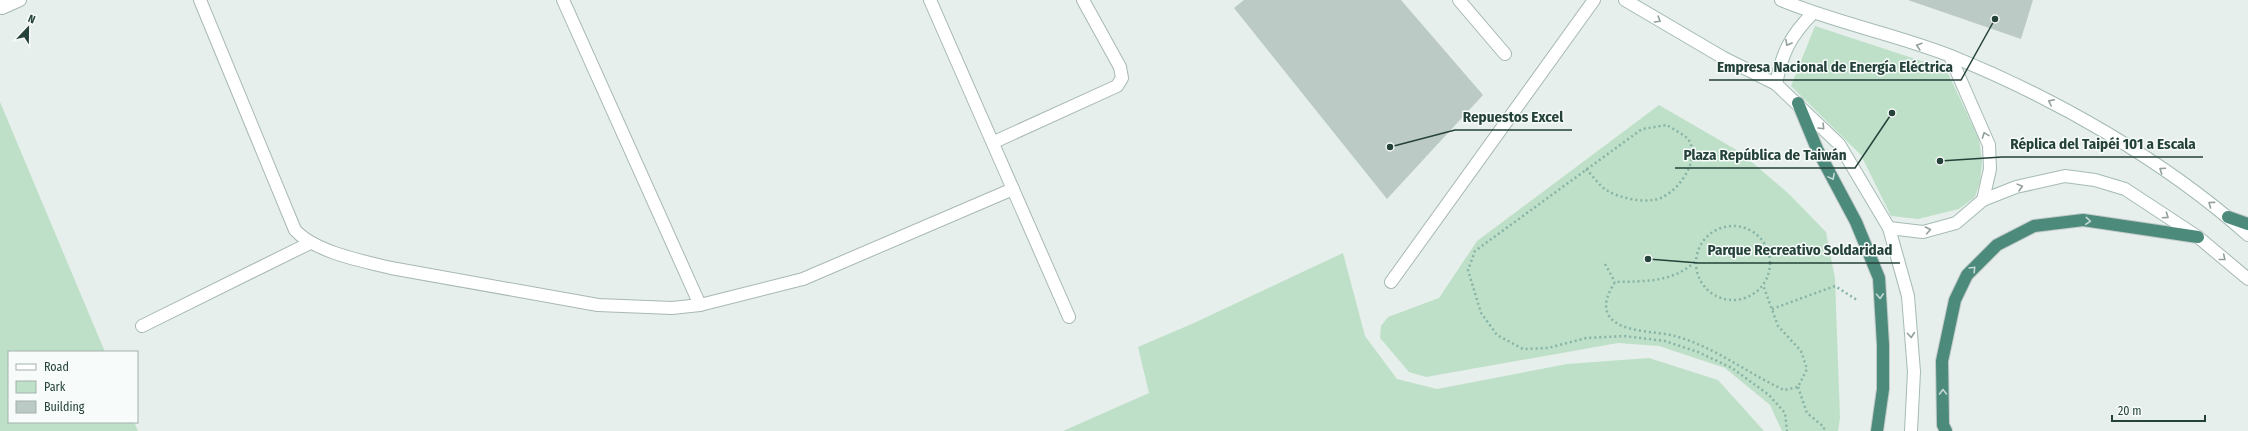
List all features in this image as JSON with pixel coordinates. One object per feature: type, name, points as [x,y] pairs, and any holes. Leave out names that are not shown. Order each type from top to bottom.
[{"type":"highway","points":[[1798,103],[1818,150],[1856,222],[1879,278],[1883,345],[1883,389],[1877,431]]},
{"type":"highway","points":[[2228,217],[2248,224]]},
{"type":"highway","points":[[1946,431],[1943,426],[1942,361],[1955,300],[1967,275],[1997,245],[2034,226],[2083,220],[2198,237]]},
{"type":"street","points":[[0,4],[2,8],[20,0]]},
{"type":"street","points":[[200,0],[295,230],[310,243],[364,262],[598,305],[672,308],[700,305],[803,279],[1013,188]]},
{"type":"street","points":[[563,0],[700,305]]},
{"type":"street","points":[[930,0],[994,142],[1069,316]]},
{"type":"street","points":[[994,142],[1117,86],[1122,78],[1120,66],[1083,0]]},
{"type":"street","points":[[1459,0],[1505,54]]},
{"type":"street","points":[[1390,282],[1594,0]]},
{"type":"street","points":[[1625,0],[1722,57],[1776,84],[1798,103],[1839,144],[1889,228],[1908,296],[1914,372],[1911,431]]},
{"type":"street","points":[[1781,0],[1813,13],[1950,56],[2059,106],[2122,142],[2228,217],[2248,235]]},
{"type":"street","points":[[1776,84],[1780,64],[1787,45],[1798,28],[1813,13]]},
{"type":"street","points":[[1950,56],[1980,120],[1989,145],[1990,169],[1983,200]]},
{"type":"street","points":[[1889,228],[1923,232],[1956,223],[1983,200],[2016,187],[2065,176],[2095,180],[2125,189],[2198,237],[2248,279]]},
{"type":"street","points":[[142,326],[310,243]]},
{"type":"path","points":[[1586,169],[1608,191],[1634,199],[1654,200],[1676,188],[1689,171],[1692,155],[1688,139],[1667,125],[1642,129],[1586,169],[1475,252],[1468,270],[1481,313],[1497,335],[1523,349],[1548,348],[1586,338],[1624,336],[1665,341],[1698,352],[1732,368],[1769,395],[1785,413],[1786,431]]},
{"type":"path","points":[[1727,226],[1740,226],[1752,231],[1762,239],[1768,251],[1770,262],[1769,274],[1763,285],[1744,299],[1732,300],[1720,298],[1710,293],[1702,284],[1697,273],[1695,262],[1697,249],[1704,238],[1714,230],[1727,226]]},
{"type":"path","points":[[1614,282],[1663,280],[1687,268],[1695,262]]},
{"type":"path","points":[[1605,264],[1614,282]]},
{"type":"path","points":[[1614,282],[1606,298],[1609,316],[1623,327],[1674,336],[1697,343],[1784,390],[1798,387]]},
{"type":"path","points":[[1763,285],[1778,326],[1801,351],[1806,369],[1798,387],[1807,413],[1824,427],[1824,431]]},
{"type":"path","points":[[1772,309],[1835,286],[1881,315]]},
{"type":"green space","points":[[1815,26],[1946,69],[1979,139],[1982,162],[1980,182],[1975,197],[1959,209],[1918,219],[1891,216],[1861,155],[1791,86]]},
{"type":"green space","points":[[0,102],[105,351],[8,351],[8,423],[134,423],[138,431],[0,431]]},
{"type":"green space","points":[[1659,105],[1740,152],[1789,194],[1826,232],[1835,278],[1840,418],[1838,431],[1782,431],[1770,405],[1725,368],[1659,346],[1618,343],[1426,377],[1409,372],[1380,338],[1381,326],[1388,317],[1439,298],[1477,241]]},
{"type":"green space","points":[[1343,253],[1365,336],[1397,379],[1437,389],[1567,364],[1649,358],[1718,380],[1764,431],[1063,431],[1149,393],[1138,347],[1194,323]]},
{"type":"building","points":[[1244,0],[1401,0],[1483,95],[1387,199],[1234,8]]},
{"type":"building","points":[[1908,0],[2033,0],[2021,39]]},
{"type":"place","name":"Empresa Nacional de Energía Eléctrica","points":[[1995,19]]},
{"type":"place","name":"Plaza República de Taiwán","points":[[1892,113]]},
{"type":"place","name":"Repuestos Excel","points":[[1390,147]]},
{"type":"place","name":"Réplica del Taipéi 101 a Escala","points":[[1940,161]]},
{"type":"place","name":"Parque Recreativo Soldaridad","points":[[1648,259]]}]
